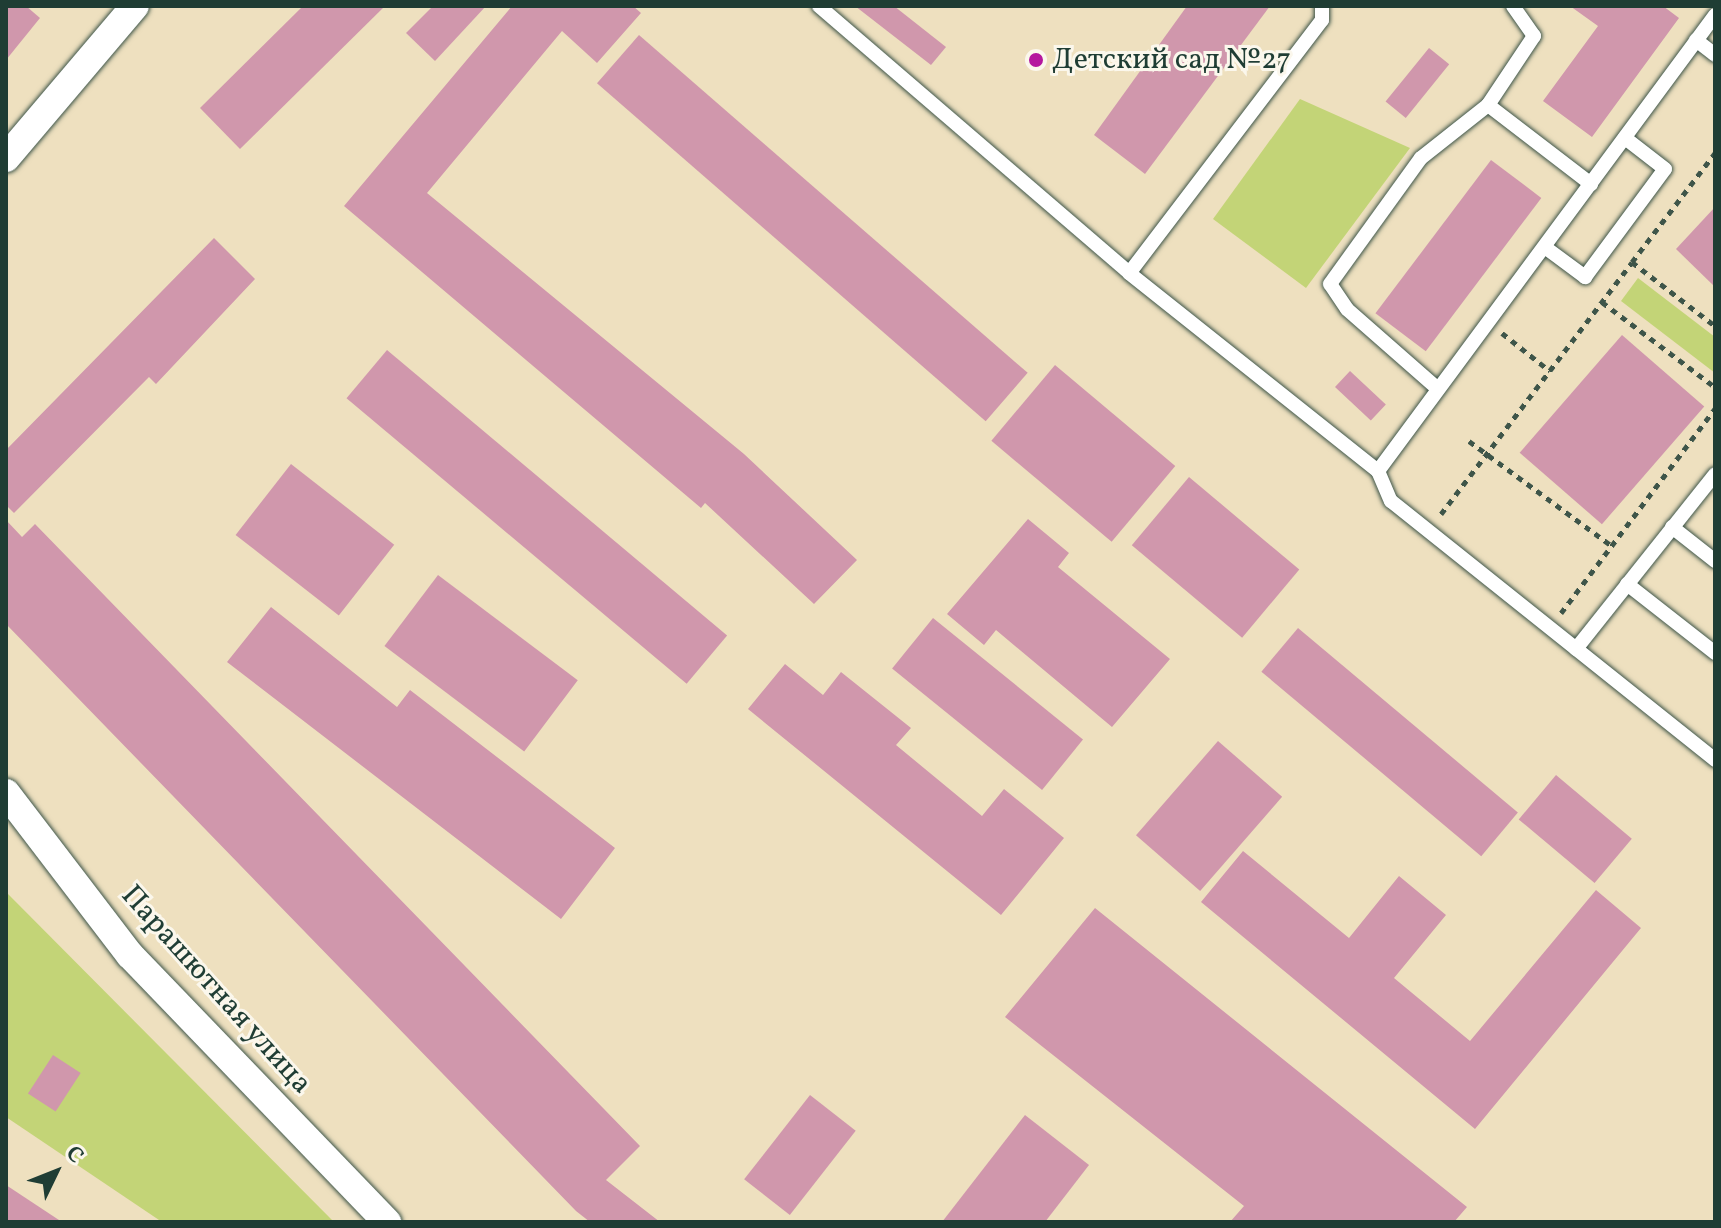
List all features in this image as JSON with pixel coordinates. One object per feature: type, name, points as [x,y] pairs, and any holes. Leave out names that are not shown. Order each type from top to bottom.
[{"type":"street","points":[[6,158],[135,6]]},
{"type":"street","name":"Парашютная улица","points":[[6,793],[130,955],[387,1222]]},
{"type":"lane","points":[[819,6],[1129,273],[1378,471],[1391,501],[1715,760]]},
{"type":"lane","points":[[1129,273],[1322,20],[1322,6]]},
{"type":"lane","points":[[1438,389],[1347,309],[1330,284],[1421,158],[1488,105],[1534,36],[1513,6]]},
{"type":"lane","points":[[1378,471],[1546,248],[1715,15]]},
{"type":"lane","points":[[1696,40],[1715,55]]},
{"type":"lane","points":[[1488,105],[1591,184]]},
{"type":"lane","points":[[1546,248],[1585,277],[1665,169],[1625,138]]},
{"type":"lane","points":[[1576,649],[1715,474]]},
{"type":"lane","points":[[1672,527],[1715,561]]},
{"type":"lane","points":[[1627,584],[1715,653]]},
{"type":"path","points":[[1428,530],[1715,153]]},
{"type":"path","points":[[1609,245],[1715,326]]},
{"type":"path","points":[[1602,302],[1715,387]]},
{"type":"path","points":[[1489,323],[1550,371]]},
{"type":"path","points":[[1550,628],[1715,409]]},
{"type":"path","points":[[1469,441],[1612,546]]},
{"type":"green space","points":[[1300,99],[1410,148],[1306,288],[1213,219]]},
{"type":"green space","points":[[1638,278],[1715,337],[1715,373],[1621,301]]},
{"type":"green space","points":[[6,892],[334,1222],[162,1222],[6,1117]]},
{"type":"building","points":[[6,6],[26,6],[40,18],[6,60]]},
{"type":"building","points":[[303,6],[385,6],[240,149],[200,108]]},
{"type":"building","points":[[433,6],[486,6],[435,61],[406,33]]},
{"type":"building","points":[[512,6],[633,6],[641,13],[597,63],[562,31],[427,193],[744,454],[857,560],[814,604],[705,503],[701,508],[344,206]]},
{"type":"building","points":[[855,6],[894,6],[946,47],[931,65]]},
{"type":"building","points":[[1187,6],[1270,6],[1145,174],[1094,135]]},
{"type":"building","points":[[1570,6],[1663,6],[1679,18],[1592,137],[1543,101],[1598,26]]},
{"type":"building","points":[[639,35],[1028,373],[986,421],[597,83]]},
{"type":"building","points":[[1429,48],[1449,64],[1406,118],[1386,102]]},
{"type":"building","points":[[1491,160],[1541,198],[1426,351],[1375,313]]},
{"type":"building","points":[[1715,207],[1715,287],[1676,249]]},
{"type":"building","points":[[214,238],[255,279],[156,384],[149,377],[14,513],[6,505],[6,450]]},
{"type":"building","points":[[1622,335],[1704,407],[1602,524],[1520,453]]},
{"type":"building","points":[[387,350],[727,635],[687,684],[347,398]]},
{"type":"building","points":[[1055,365],[1175,466],[1112,542],[991,441]]},
{"type":"building","points":[[1350,371],[1386,404],[1371,421],[1335,387]]},
{"type":"building","points":[[291,464],[394,545],[339,616],[236,535]]},
{"type":"building","points":[[1189,477],[1299,570],[1242,638],[1132,545]]},
{"type":"building","points":[[1028,519],[1069,553],[1058,567],[1170,659],[1112,727],[996,630],[984,645],[947,614]]},
{"type":"building","points":[[6,520],[22,537],[35,524],[640,1146],[606,1180],[660,1222],[590,1222],[576,1211],[6,624]]},
{"type":"building","points":[[438,575],[578,680],[524,751],[384,646]]},
{"type":"building","points":[[271,607],[397,707],[410,690],[615,848],[561,919],[227,662]]},
{"type":"building","points":[[933,618],[1083,739],[1042,790],[892,669]]},
{"type":"building","points":[[1298,628],[1518,812],[1481,856],[1261,672]]},
{"type":"building","points":[[785,664],[823,695],[841,672],[911,728],[896,745],[982,816],[1004,789],[1064,838],[1001,915],[748,709]]},
{"type":"building","points":[[1218,741],[1282,797],[1200,891],[1136,835]]},
{"type":"building","points":[[1556,775],[1632,839],[1595,883],[1519,819]]},
{"type":"building","points":[[1243,851],[1349,938],[1399,876],[1446,915],[1394,978],[1470,1041],[1596,890],[1641,928],[1475,1129],[1201,902]]},
{"type":"building","points":[[1095,908],[1467,1207],[1454,1222],[1230,1222],[1244,1206],[1005,1017]]},
{"type":"building","points":[[53,1055],[81,1073],[56,1112],[28,1094]]},
{"type":"building","points":[[810,1095],[856,1131],[790,1215],[744,1179]]},
{"type":"building","points":[[1025,1115],[1089,1165],[1045,1222],[942,1222]]},
{"type":"building","points":[[6,1185],[62,1222],[6,1222]]},
{"type":"place","name":"Детский сад №27","points":[[1036,60]]}]
